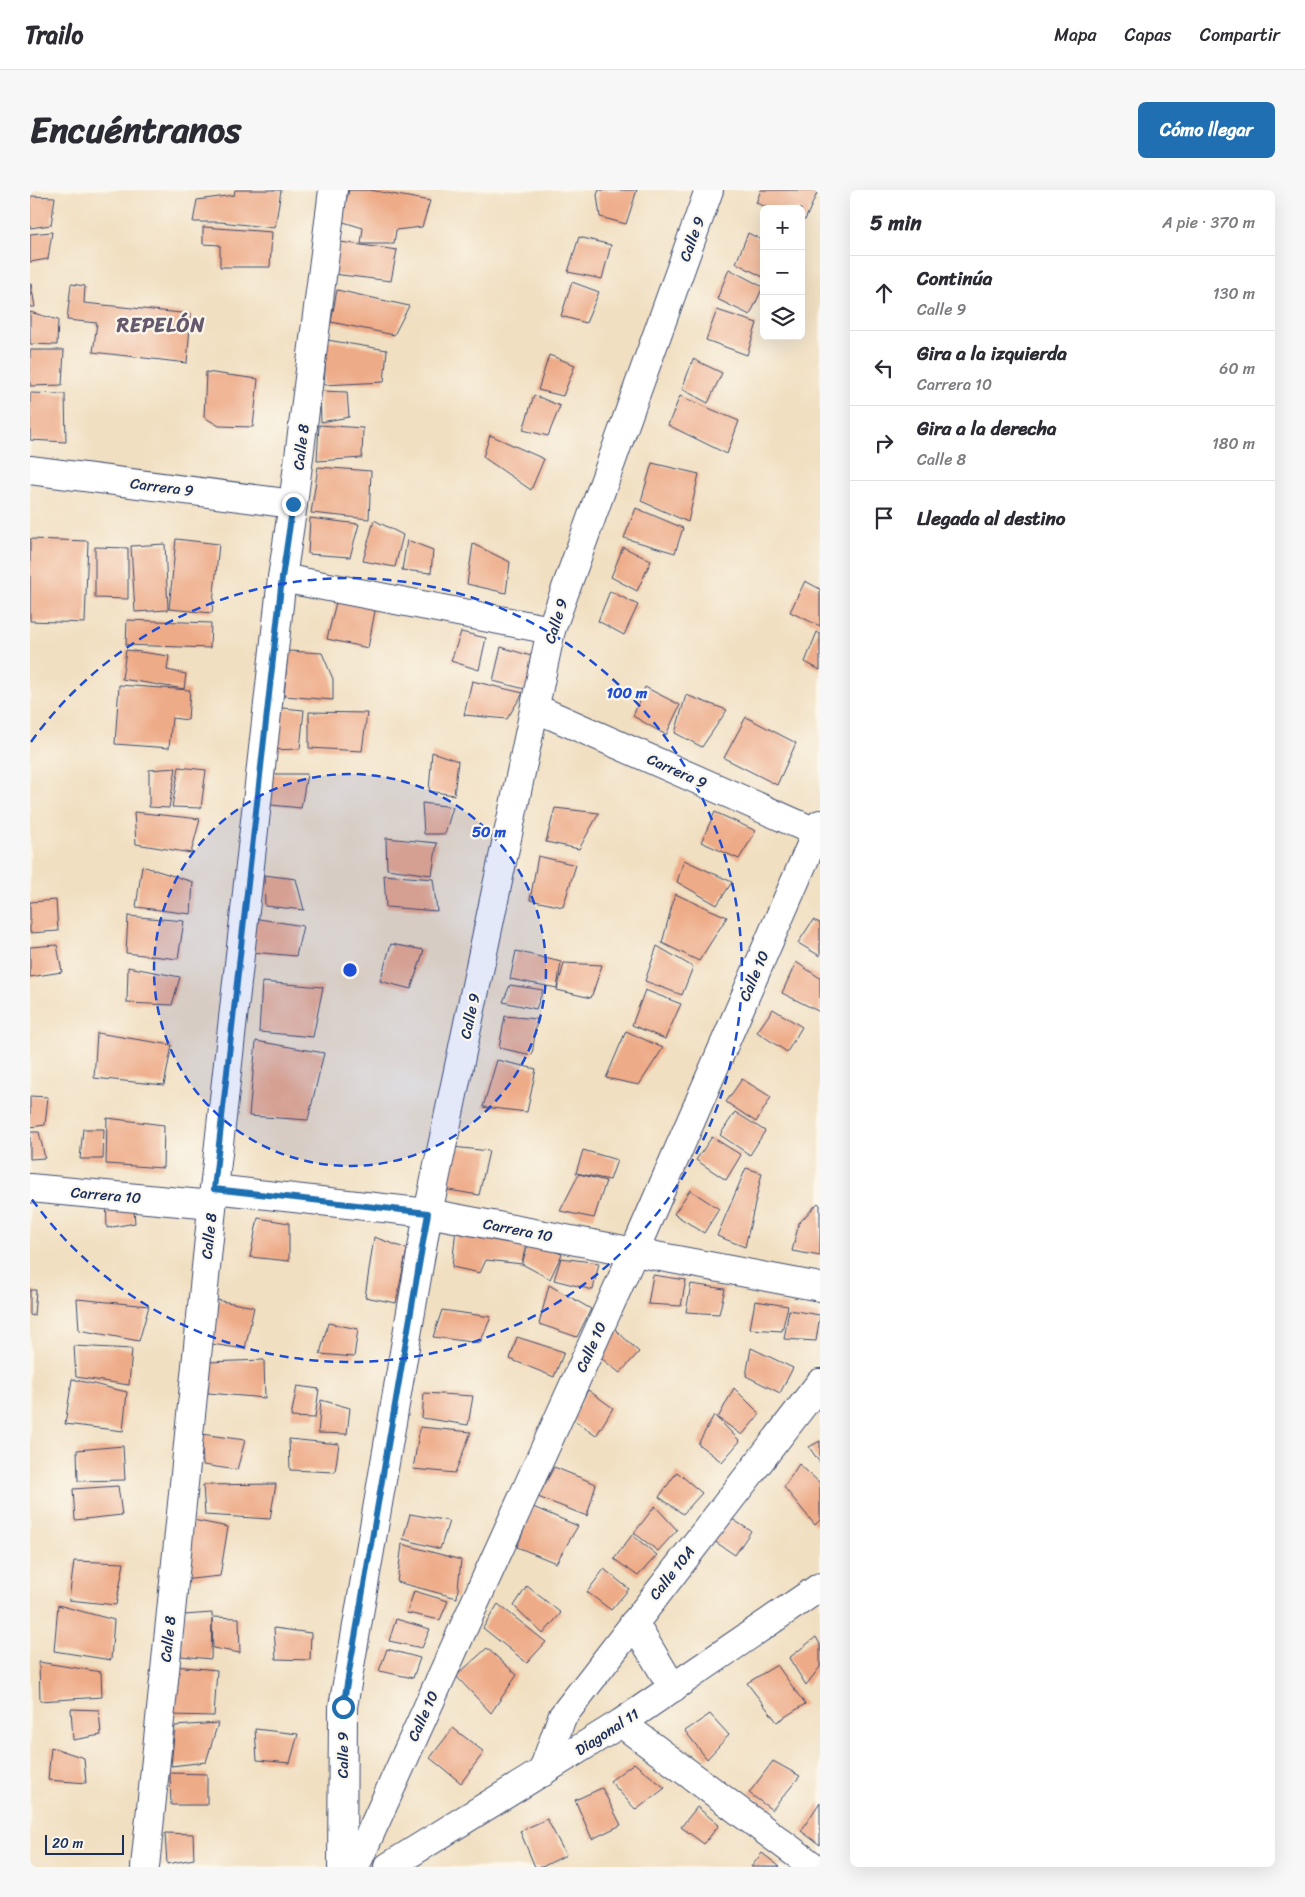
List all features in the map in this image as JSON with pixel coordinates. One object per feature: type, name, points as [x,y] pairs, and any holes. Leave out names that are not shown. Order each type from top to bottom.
[{"type":"street","name":"Calle 8","points":[[145,1867],[213,1197],[282,578],[333,190]]},
{"type":"street","name":"Calle 9","points":[[342,1867],[343,1707],[428,1213],[551,630],[709,190]]},
{"type":"street","name":"Carrera 9","points":[[30,470],[293,504]]},
{"type":"street","points":[[282,578],[551,630]]},
{"type":"street","name":"Carrera 9","points":[[535,708],[819,830]]},
{"type":"street","name":"Calle 10","points":[[354,1867],[634,1252],[819,830]]},
{"type":"street","name":"Carrera 10","points":[[30,1188],[213,1197],[428,1213],[820,1287]]},
{"type":"street","name":"Calle 10A","points":[[542,1773],[562,1717],[820,1383]]},
{"type":"street","name":"Diagonal 11","points":[[388,1867],[418,1858],[542,1773],[621,1724],[820,1587]]},
{"type":"street","points":[[634,1623],[674,1688]]},
{"type":"street","points":[[621,1724],[814,1867]]},
{"type":"building","points":[[235,190],[281,190],[275,228],[220,222],[193,222],[197,200],[234,195]]},
{"type":"building","points":[[349,190],[370,190],[430,201],[422,227],[396,230],[394,244],[361,244],[363,228],[340,221]]},
{"type":"building","points":[[599,190],[637,190],[626,224],[600,217],[597,195]]},
{"type":"building","points":[[761,190],[818,191],[805,220],[805,205],[761,205],[756,203]]},
{"type":"building","points":[[30,196],[55,197],[51,225],[30,228]]},
{"type":"building","points":[[203,227],[272,232],[270,267],[220,267],[220,245],[203,244]]},
{"type":"building","points":[[52,232],[48,259],[30,262],[30,234]]},
{"type":"building","points":[[748,233],[760,239],[760,275],[736,263]]},
{"type":"building","points":[[579,237],[611,245],[602,279],[568,272]]},
{"type":"building","points":[[340,242],[397,250],[391,281],[333,274]]},
{"type":"building","points":[[729,269],[760,285],[760,293],[750,315],[717,299]]},
{"type":"building","points":[[572,282],[599,292],[586,323],[561,316]]},
{"type":"building","points":[[31,284],[35,307],[30,307]]},
{"type":"building","points":[[71,284],[85,286],[84,303],[191,314],[187,363],[93,352],[97,323],[67,320]]},
{"type":"building","points":[[337,290],[409,306],[394,335],[331,322]]},
{"type":"building","points":[[717,310],[757,323],[747,355],[706,340]]},
{"type":"building","points":[[30,312],[58,320],[57,345],[30,344]]},
{"type":"building","points":[[327,340],[387,350],[384,382],[324,385]]},
{"type":"building","points":[[30,350],[64,350],[62,385],[30,386]]},
{"type":"building","points":[[549,355],[575,365],[563,396],[538,390]]},
{"type":"building","points":[[693,359],[722,373],[708,403],[682,389]]},
{"type":"building","points":[[206,372],[258,379],[253,427],[219,426],[204,417]]},
{"type":"building","points":[[320,391],[347,392],[349,417],[321,422]]},
{"type":"building","points":[[30,393],[65,394],[66,442],[30,440]]},
{"type":"building","points":[[534,395],[560,406],[548,436],[523,430]]},
{"type":"building","points":[[680,396],[739,421],[727,454],[668,425]]},
{"type":"building","points":[[319,425],[363,428],[362,458],[317,461]]},
{"type":"building","points":[[490,435],[544,459],[531,490],[483,457]]},
{"type":"building","points":[[652,463],[699,474],[688,522],[641,501]]},
{"type":"building","points":[[318,467],[371,471],[369,519],[311,513]]},
{"type":"building","points":[[636,508],[683,528],[675,553],[624,538]]},
{"type":"building","points":[[310,518],[359,524],[350,557],[308,554]]},
{"type":"building","points":[[374,520],[403,535],[395,567],[363,561]]},
{"type":"building","points":[[30,539],[88,541],[85,623],[30,621]]},
{"type":"building","points":[[176,539],[219,544],[212,613],[169,609]]},
{"type":"building","points":[[407,540],[433,550],[431,573],[402,570]]},
{"type":"building","points":[[165,544],[168,610],[135,612],[131,546]]},
{"type":"building","points":[[473,544],[510,562],[506,593],[467,584]]},
{"type":"building","points":[[95,547],[128,548],[128,599],[95,598]]},
{"type":"building","points":[[623,547],[651,561],[637,591],[611,577]]},
{"type":"building","points":[[805,581],[820,589],[820,626],[790,612]]},
{"type":"building","points":[[610,591],[638,605],[624,635],[598,621]]},
{"type":"building","points":[[338,594],[377,600],[368,648],[327,639]]},
{"type":"building","points":[[127,620],[211,623],[210,648],[126,645]]},
{"type":"building","points":[[461,632],[486,638],[479,670],[451,661]]},
{"type":"building","points":[[817,632],[820,634],[820,670],[805,662]]},
{"type":"building","points":[[501,647],[541,659],[529,690],[493,681]]},
{"type":"building","points":[[126,650],[169,656],[167,670],[186,674],[184,689],[122,679]]},
{"type":"building","points":[[288,651],[322,653],[333,679],[333,700],[284,696]]},
{"type":"building","points":[[472,681],[523,693],[507,719],[464,715]]},
{"type":"building","points":[[119,685],[190,690],[188,720],[172,718],[169,748],[115,744]]},
{"type":"building","points":[[645,687],[680,705],[666,735],[633,716]]},
{"type":"building","points":[[686,695],[727,710],[702,747],[675,733]]},
{"type":"building","points":[[272,707],[304,710],[300,749],[272,750]]},
{"type":"building","points":[[309,712],[367,713],[362,751],[309,748]]},
{"type":"building","points":[[746,717],[796,743],[777,785],[724,758]]},
{"type":"building","points":[[432,752],[458,761],[454,795],[429,791]]},
{"type":"building","points":[[179,767],[206,770],[201,808],[172,807]]},
{"type":"building","points":[[176,768],[169,808],[149,807],[149,770]]},
{"type":"building","points":[[270,774],[307,774],[301,808],[271,805]]},
{"type":"building","points":[[422,803],[453,807],[445,834],[424,834]]},
{"type":"building","points":[[555,808],[599,813],[579,849],[546,842]]},
{"type":"building","points":[[134,812],[200,819],[191,853],[136,844]]},
{"type":"building","points":[[715,812],[756,831],[739,859],[701,842]]},
{"type":"building","points":[[386,838],[437,843],[432,875],[387,869]]},
{"type":"building","points":[[538,856],[576,865],[563,907],[530,900]]},
{"type":"building","points":[[684,860],[732,882],[717,905],[677,882]]},
{"type":"building","points":[[142,866],[193,882],[191,914],[136,907]]},
{"type":"building","points":[[264,875],[296,879],[304,910],[265,906]]},
{"type":"building","points":[[384,875],[433,879],[437,911],[386,907]]},
{"type":"building","points":[[675,894],[727,917],[699,961],[662,943]]},
{"type":"building","points":[[56,900],[58,931],[30,933],[30,902]]},
{"type":"building","points":[[128,916],[184,921],[178,959],[126,953]]},
{"type":"building","points":[[253,918],[303,926],[296,956],[252,952]]},
{"type":"building","points":[[813,920],[820,923],[820,956],[798,943]]},
{"type":"building","points":[[391,944],[424,950],[411,989],[380,981]]},
{"type":"building","points":[[57,945],[62,972],[30,977],[30,947]]},
{"type":"building","points":[[657,946],[693,967],[682,995],[645,981]]},
{"type":"building","points":[[516,951],[561,962],[557,988],[510,979]]},
{"type":"building","points":[[796,962],[820,978],[820,1012],[782,993]]},
{"type":"building","points":[[564,963],[602,965],[591,998],[557,990]]},
{"type":"building","points":[[128,967],[180,977],[172,1005],[127,1003]]},
{"type":"building","points":[[262,982],[323,987],[313,1037],[259,1032]]},
{"type":"building","points":[[510,985],[543,990],[536,1009],[503,1002]]},
{"type":"building","points":[[645,990],[681,1004],[665,1039],[632,1025]]},
{"type":"building","points":[[773,1009],[802,1027],[787,1052],[757,1032]]},
{"type":"building","points":[[505,1016],[537,1019],[532,1055],[499,1048]]},
{"type":"building","points":[[626,1031],[663,1048],[639,1085],[606,1078]]},
{"type":"building","points":[[97,1033],[172,1045],[164,1085],[94,1078]]},
{"type":"building","points":[[256,1041],[324,1053],[308,1120],[249,1116]]},
{"type":"building","points":[[497,1060],[536,1069],[527,1112],[483,1107]]},
{"type":"building","points":[[742,1079],[771,1097],[756,1122],[726,1102]]},
{"type":"building","points":[[30,1096],[48,1097],[45,1125],[30,1127]]},
{"type":"building","points":[[735,1112],[765,1131],[750,1155],[720,1135]]},
{"type":"building","points":[[107,1118],[164,1125],[163,1168],[106,1164]]},
{"type":"building","points":[[83,1129],[104,1129],[103,1159],[80,1159]]},
{"type":"building","points":[[30,1132],[39,1132],[45,1158],[30,1159]]},
{"type":"building","points":[[712,1137],[741,1155],[726,1180],[696,1160]]},
{"type":"building","points":[[444,1146],[489,1151],[479,1195],[436,1188]]},
{"type":"building","points":[[583,1150],[617,1160],[610,1180],[576,1173]]},
{"type":"building","points":[[746,1168],[762,1173],[745,1247],[717,1236]]},
{"type":"building","points":[[579,1174],[606,1181],[594,1218],[560,1211]]},
{"type":"building","points":[[690,1190],[719,1209],[704,1233],[674,1214]]},
{"type":"building","points":[[106,1197],[133,1198],[135,1223],[107,1228]]},
{"type":"building","points":[[818,1203],[820,1205],[820,1256],[792,1251],[799,1223]]},
{"type":"building","points":[[258,1218],[289,1223],[289,1261],[250,1257]]},
{"type":"building","points":[[456,1228],[526,1243],[522,1263],[529,1243],[562,1254],[550,1279],[522,1264],[486,1260],[480,1273],[452,1267]]},
{"type":"building","points":[[374,1237],[407,1249],[396,1303],[365,1297]]},
{"type":"building","points":[[561,1258],[599,1263],[593,1290],[554,1280]]},
{"type":"building","points":[[653,1275],[686,1280],[681,1306],[648,1304]]},
{"type":"building","points":[[691,1284],[725,1289],[719,1314],[686,1312]]},
{"type":"building","points":[[549,1285],[591,1309],[577,1337],[539,1324]]},
{"type":"building","points":[[30,1290],[36,1290],[34,1316],[30,1315]]},
{"type":"building","points":[[77,1299],[149,1306],[139,1341],[79,1330]]},
{"type":"building","points":[[216,1300],[254,1307],[245,1349],[211,1344]]},
{"type":"building","points":[[755,1301],[788,1306],[782,1331],[750,1329]]},
{"type":"building","points":[[442,1310],[491,1317],[480,1343],[433,1337]]},
{"type":"building","points":[[789,1310],[820,1315],[816,1341],[784,1339]]},
{"type":"building","points":[[328,1323],[358,1329],[354,1357],[320,1354]]},
{"type":"building","points":[[615,1329],[639,1352],[620,1373],[597,1355]]},
{"type":"building","points":[[517,1337],[564,1352],[554,1377],[510,1359]]},
{"type":"building","points":[[74,1346],[132,1349],[129,1385],[76,1377]]},
{"type":"building","points":[[751,1348],[793,1368],[780,1393],[746,1376]]},
{"type":"building","points":[[264,1360],[265,1398],[208,1393],[207,1362]]},
{"type":"building","points":[[72,1379],[127,1392],[123,1431],[65,1424]]},
{"type":"building","points":[[297,1386],[319,1389],[315,1418],[291,1417]]},
{"type":"building","points":[[734,1388],[760,1414],[742,1435],[718,1418]]},
{"type":"building","points":[[588,1390],[613,1408],[596,1436],[572,1419]]},
{"type":"building","points":[[424,1393],[473,1396],[468,1425],[422,1418]]},
{"type":"building","points":[[321,1400],[350,1408],[347,1434],[318,1433]]},
{"type":"building","points":[[714,1415],[740,1441],[722,1462],[698,1444]]},
{"type":"building","points":[[420,1427],[471,1432],[455,1473],[413,1469]]},
{"type":"building","points":[[201,1434],[245,1440],[237,1470],[203,1465]]},
{"type":"building","points":[[289,1439],[339,1444],[335,1472],[290,1470]]},
{"type":"building","points":[[820,1441],[820,1463],[809,1447]]},
{"type":"building","points":[[123,1446],[125,1480],[78,1481],[77,1450]]},
{"type":"building","points":[[799,1464],[820,1483],[820,1520],[815,1525],[784,1487]]},
{"type":"building","points":[[554,1467],[596,1484],[587,1516],[538,1497]]},
{"type":"building","points":[[677,1472],[702,1493],[683,1514],[659,1497]]},
{"type":"building","points":[[276,1484],[270,1519],[205,1515],[203,1485]]},
{"type":"building","points":[[118,1486],[122,1515],[75,1520],[73,1489]]},
{"type":"building","points":[[655,1506],[677,1530],[658,1551],[634,1533]]},
{"type":"building","points":[[533,1507],[578,1526],[556,1563],[517,1547]]},
{"type":"building","points":[[721,1512],[751,1531],[735,1555],[705,1535]]},
{"type":"building","points":[[410,1514],[449,1521],[440,1549],[403,1539]]},
{"type":"building","points":[[193,1520],[228,1527],[220,1576],[182,1580]]},
{"type":"building","points":[[632,1535],[657,1555],[638,1576],[614,1559]]},
{"type":"building","points":[[402,1544],[461,1560],[457,1598],[397,1582]]},
{"type":"building","points":[[74,1561],[124,1563],[116,1605],[69,1600]]},
{"type":"building","points":[[604,1569],[629,1589],[611,1610],[587,1592]]},
{"type":"building","points":[[527,1586],[561,1613],[543,1634],[514,1606]]},
{"type":"building","points":[[414,1591],[448,1601],[440,1620],[407,1613]]},
{"type":"building","points":[[498,1604],[546,1642],[527,1663],[483,1628]]},
{"type":"building","points":[[58,1605],[114,1620],[111,1660],[54,1651]]},
{"type":"building","points":[[212,1613],[212,1617],[239,1618],[240,1653],[213,1648],[212,1619],[211,1659],[181,1656],[184,1615]]},
{"type":"building","points":[[396,1619],[430,1629],[422,1648],[389,1641]]},
{"type":"building","points":[[274,1628],[311,1633],[310,1660],[276,1659]]},
{"type":"building","points":[[816,1637],[820,1644],[820,1667],[806,1685],[789,1658]]},
{"type":"building","points":[[487,1648],[517,1675],[491,1713],[456,1676]]},
{"type":"building","points":[[387,1649],[420,1658],[413,1678],[379,1671]]},
{"type":"building","points":[[39,1662],[101,1672],[102,1697],[40,1701]]},
{"type":"building","points":[[777,1665],[805,1704],[777,1722],[747,1683]]},
{"type":"building","points":[[174,1666],[217,1670],[214,1716],[170,1715]]},
{"type":"building","points":[[71,1709],[99,1710],[101,1735],[73,1740]]},
{"type":"building","points":[[710,1714],[729,1735],[707,1759],[685,1731]]},
{"type":"building","points":[[218,1723],[206,1762],[171,1766],[175,1726]]},
{"type":"building","points":[[453,1728],[484,1752],[461,1783],[430,1758]]},
{"type":"building","points":[[255,1729],[298,1734],[290,1763],[257,1760]]},
{"type":"building","points":[[51,1747],[84,1758],[86,1783],[48,1780]]},
{"type":"building","points":[[773,1761],[800,1776],[772,1810],[749,1793]]},
{"type":"building","points":[[634,1763],[665,1788],[636,1810],[610,1781]]},
{"type":"building","points":[[170,1773],[207,1774],[207,1805],[171,1805]]},
{"type":"building","points":[[602,1788],[621,1825],[592,1839],[575,1800]]},
{"type":"building","points":[[820,1802],[820,1845],[801,1831]]},
{"type":"building","points":[[697,1807],[719,1825],[704,1844],[681,1827]]},
{"type":"building","points":[[547,1819],[566,1855],[542,1867],[535,1867],[520,1831]]},
{"type":"building","points":[[165,1833],[193,1834],[194,1859],[167,1864]]},
{"type":"building","points":[[762,1853],[780,1867],[751,1867]]},
{"type":"district","name":"REPELÓN","points":[[161,325]]},
{"type":"route","points":[[293,504],[282,578],[214,1189],[428,1213],[343,1707]]}]
